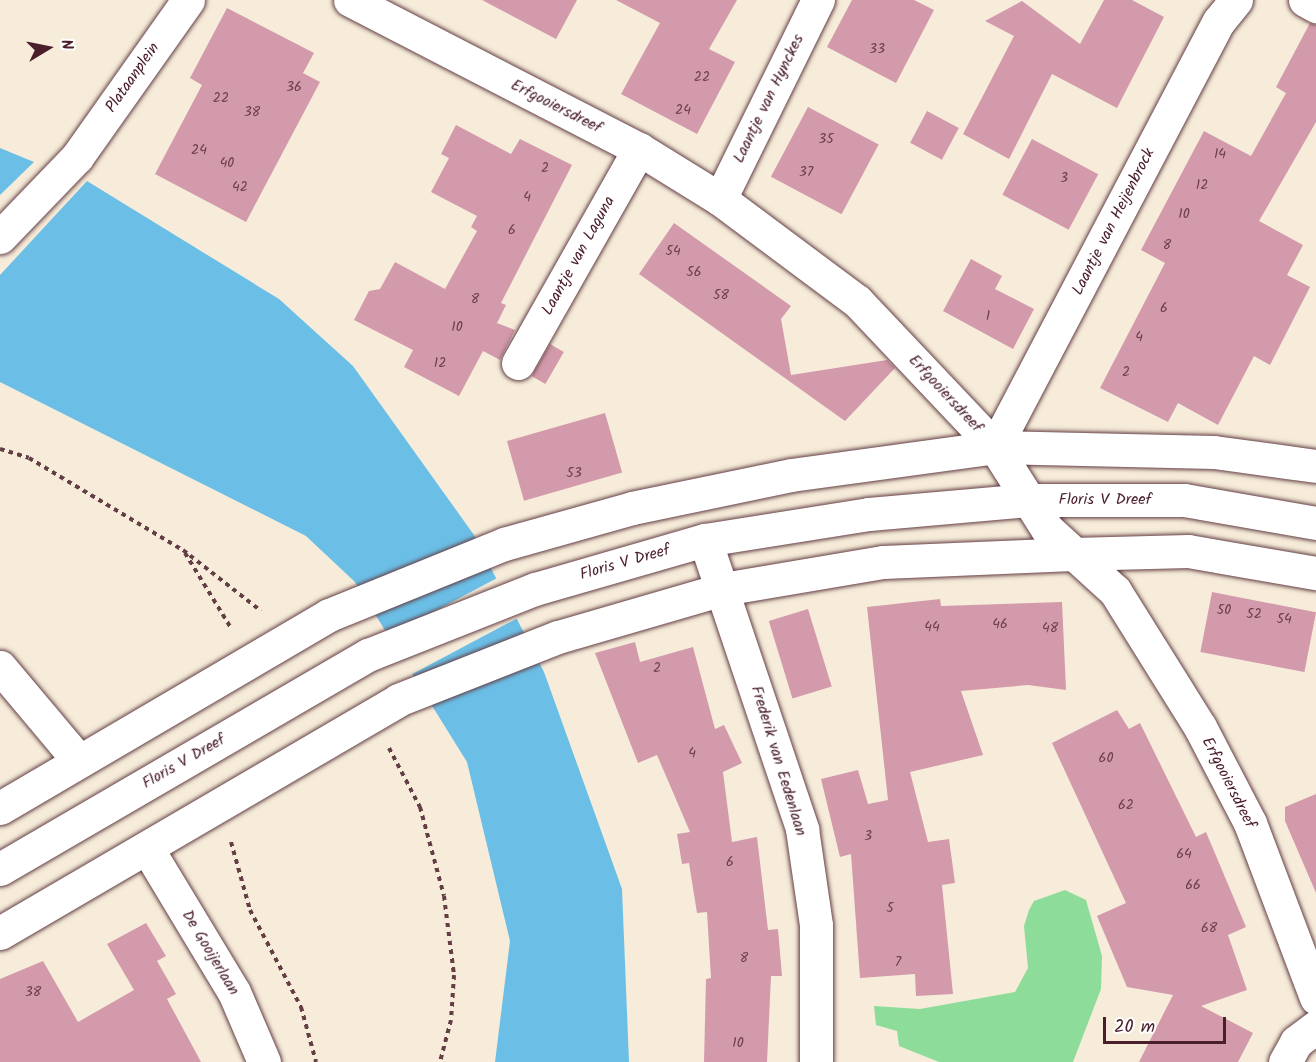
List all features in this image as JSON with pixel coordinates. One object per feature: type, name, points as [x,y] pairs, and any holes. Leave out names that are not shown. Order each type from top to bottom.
[{"type":"street","name":"Plataanplein","points":[[0,237],[77,157],[188,0]]},
{"type":"street","name":"Erfgooiersdreef","points":[[350,0],[398,11],[639,149],[720,199],[857,301],[995,447],[1047,529],[1115,591],[1200,727],[1250,824],[1316,998]]},
{"type":"street","name":"Laantje van Hynckes","points":[[720,199],[818,0]]},
{"type":"street","name":"Laantje van Heijenbrock","points":[[995,447],[1219,21],[1236,0]]},
{"type":"street","points":[[1305,0],[1316,6]]},
{"type":"street","name":"Laantje van Laguna","points":[[518,363],[639,149]]},
{"type":"street","points":[[0,808],[239,665],[329,615],[504,544],[632,508],[791,475],[995,447],[1214,452],[1316,466]]},
{"type":"street","name":"Floris V Dreef","points":[[0,869],[368,655],[535,589],[705,540],[869,514],[1028,500],[1184,500],[1316,523]]},
{"type":"street","name":"Frederik van Eedenlaan","points":[[705,540],[802,829],[816,926],[816,1062]]},
{"type":"street","points":[[0,933],[399,700],[558,637],[723,589],[883,562],[1073,554],[1188,551],[1316,573]]},
{"type":"street","points":[[0,667],[79,761]]},
{"type":"street","name":"De Gooijerlaan","points":[[147,848],[234,992],[264,1062]]},
{"type":"street","points":[[1286,1062],[1296,1042],[1316,1027]]},
{"type":"path","points":[[0,449],[29,458],[183,550],[291,635]]},
{"type":"path","points":[[183,550],[226,614],[239,665]]},
{"type":"path","points":[[370,717],[410,780],[444,896],[454,975],[451,1020],[440,1062]]},
{"type":"path","points":[[229,800],[229,834],[238,875],[302,1007],[316,1062]]},
{"type":"green space","points":[[1065,890],[1086,900],[1102,956],[1101,989],[1073,1062],[939,1062],[899,1046],[897,1031],[876,1025],[874,1006],[920,1009],[1015,992],[1028,968],[1024,926],[1029,910],[1034,901]]},
{"type":"water","points":[[0,148],[34,162],[0,195]]},
{"type":"water","points":[[87,181],[279,299],[353,366],[474,535],[544,672],[622,889],[629,1062],[495,1062],[510,941],[467,762],[355,582],[306,536],[0,382],[0,275]]},
{"type":"pier","points":[[499,577],[520,617],[405,678],[384,638]]},
{"type":"building","points":[[482,0],[577,0],[556,39]]},
{"type":"building","points":[[616,0],[737,0],[709,49],[735,62],[697,134],[621,94],[660,23]]},
{"type":"building","points":[[852,0],[914,0],[934,10],[896,83],[827,47]]},
{"type":"building","points":[[1104,0],[1132,0],[1164,17],[1117,108],[1052,74],[1009,159],[963,134],[1014,36],[985,21],[1022,1],[1080,44]]},
{"type":"building","points":[[227,8],[314,53],[303,73],[320,82],[246,222],[155,174],[202,85],[190,78]]},
{"type":"building","points":[[1310,23],[1316,25],[1316,122],[1259,221],[1303,245],[1287,275],[1310,287],[1270,365],[1254,356],[1218,425],[1178,403],[1168,422],[1100,388],[1165,263],[1141,250],[1204,131],[1251,156],[1286,93],[1276,87]]},
{"type":"building","points":[[808,107],[879,145],[842,214],[771,177]]},
{"type":"building","points":[[927,111],[959,128],[942,160],[910,143]]},
{"type":"building","points":[[456,125],[511,154],[520,139],[572,165],[501,303],[506,305],[497,323],[515,330],[500,360],[483,351],[459,396],[404,367],[413,350],[354,320],[369,291],[380,289],[395,262],[445,289],[477,231],[471,227],[477,216],[431,192],[449,158],[441,154]]},
{"type":"building","points":[[1032,139],[1098,174],[1069,230],[1002,195]]},
{"type":"building","points":[[674,223],[791,306],[781,319],[791,375],[887,360],[895,368],[845,421],[639,274]]},
{"type":"building","points":[[971,259],[1002,276],[995,289],[1034,309],[1013,349],[943,311]]},
{"type":"building","points":[[550,344],[564,352],[545,384],[532,376]]},
{"type":"building","points":[[605,413],[622,473],[524,501],[507,441]]},
{"type":"building","points":[[1212,592],[1316,612],[1304,672],[1200,652]]},
{"type":"building","points":[[940,599],[941,606],[1062,602],[1066,690],[1028,685],[961,691],[983,755],[910,772],[928,842],[949,839],[955,883],[942,885],[953,994],[916,996],[915,974],[860,978],[851,854],[840,857],[821,779],[858,770],[868,804],[888,800],[867,607]]},
{"type":"building","points":[[808,609],[832,686],[792,698],[769,621]]},
{"type":"building","points":[[635,642],[640,662],[693,647],[715,729],[724,725],[742,763],[723,772],[732,842],[757,837],[768,930],[778,929],[782,976],[771,976],[767,1062],[704,1062],[706,979],[711,978],[707,912],[697,913],[689,863],[682,864],[677,834],[690,832],[657,755],[638,763],[595,653]]},
{"type":"building","points":[[1117,710],[1129,729],[1140,723],[1196,837],[1206,832],[1246,927],[1228,935],[1247,990],[1201,1006],[1253,1033],[1238,1062],[1139,1062],[1173,995],[1127,987],[1097,916],[1126,903],[1052,743]]},
{"type":"building","points":[[1316,794],[1316,893],[1285,821],[1285,807]]},
{"type":"building","points":[[146,923],[166,956],[157,961],[176,994],[167,999],[201,1062],[0,1062],[0,979],[43,961],[78,1022],[134,990],[107,944]]}]
